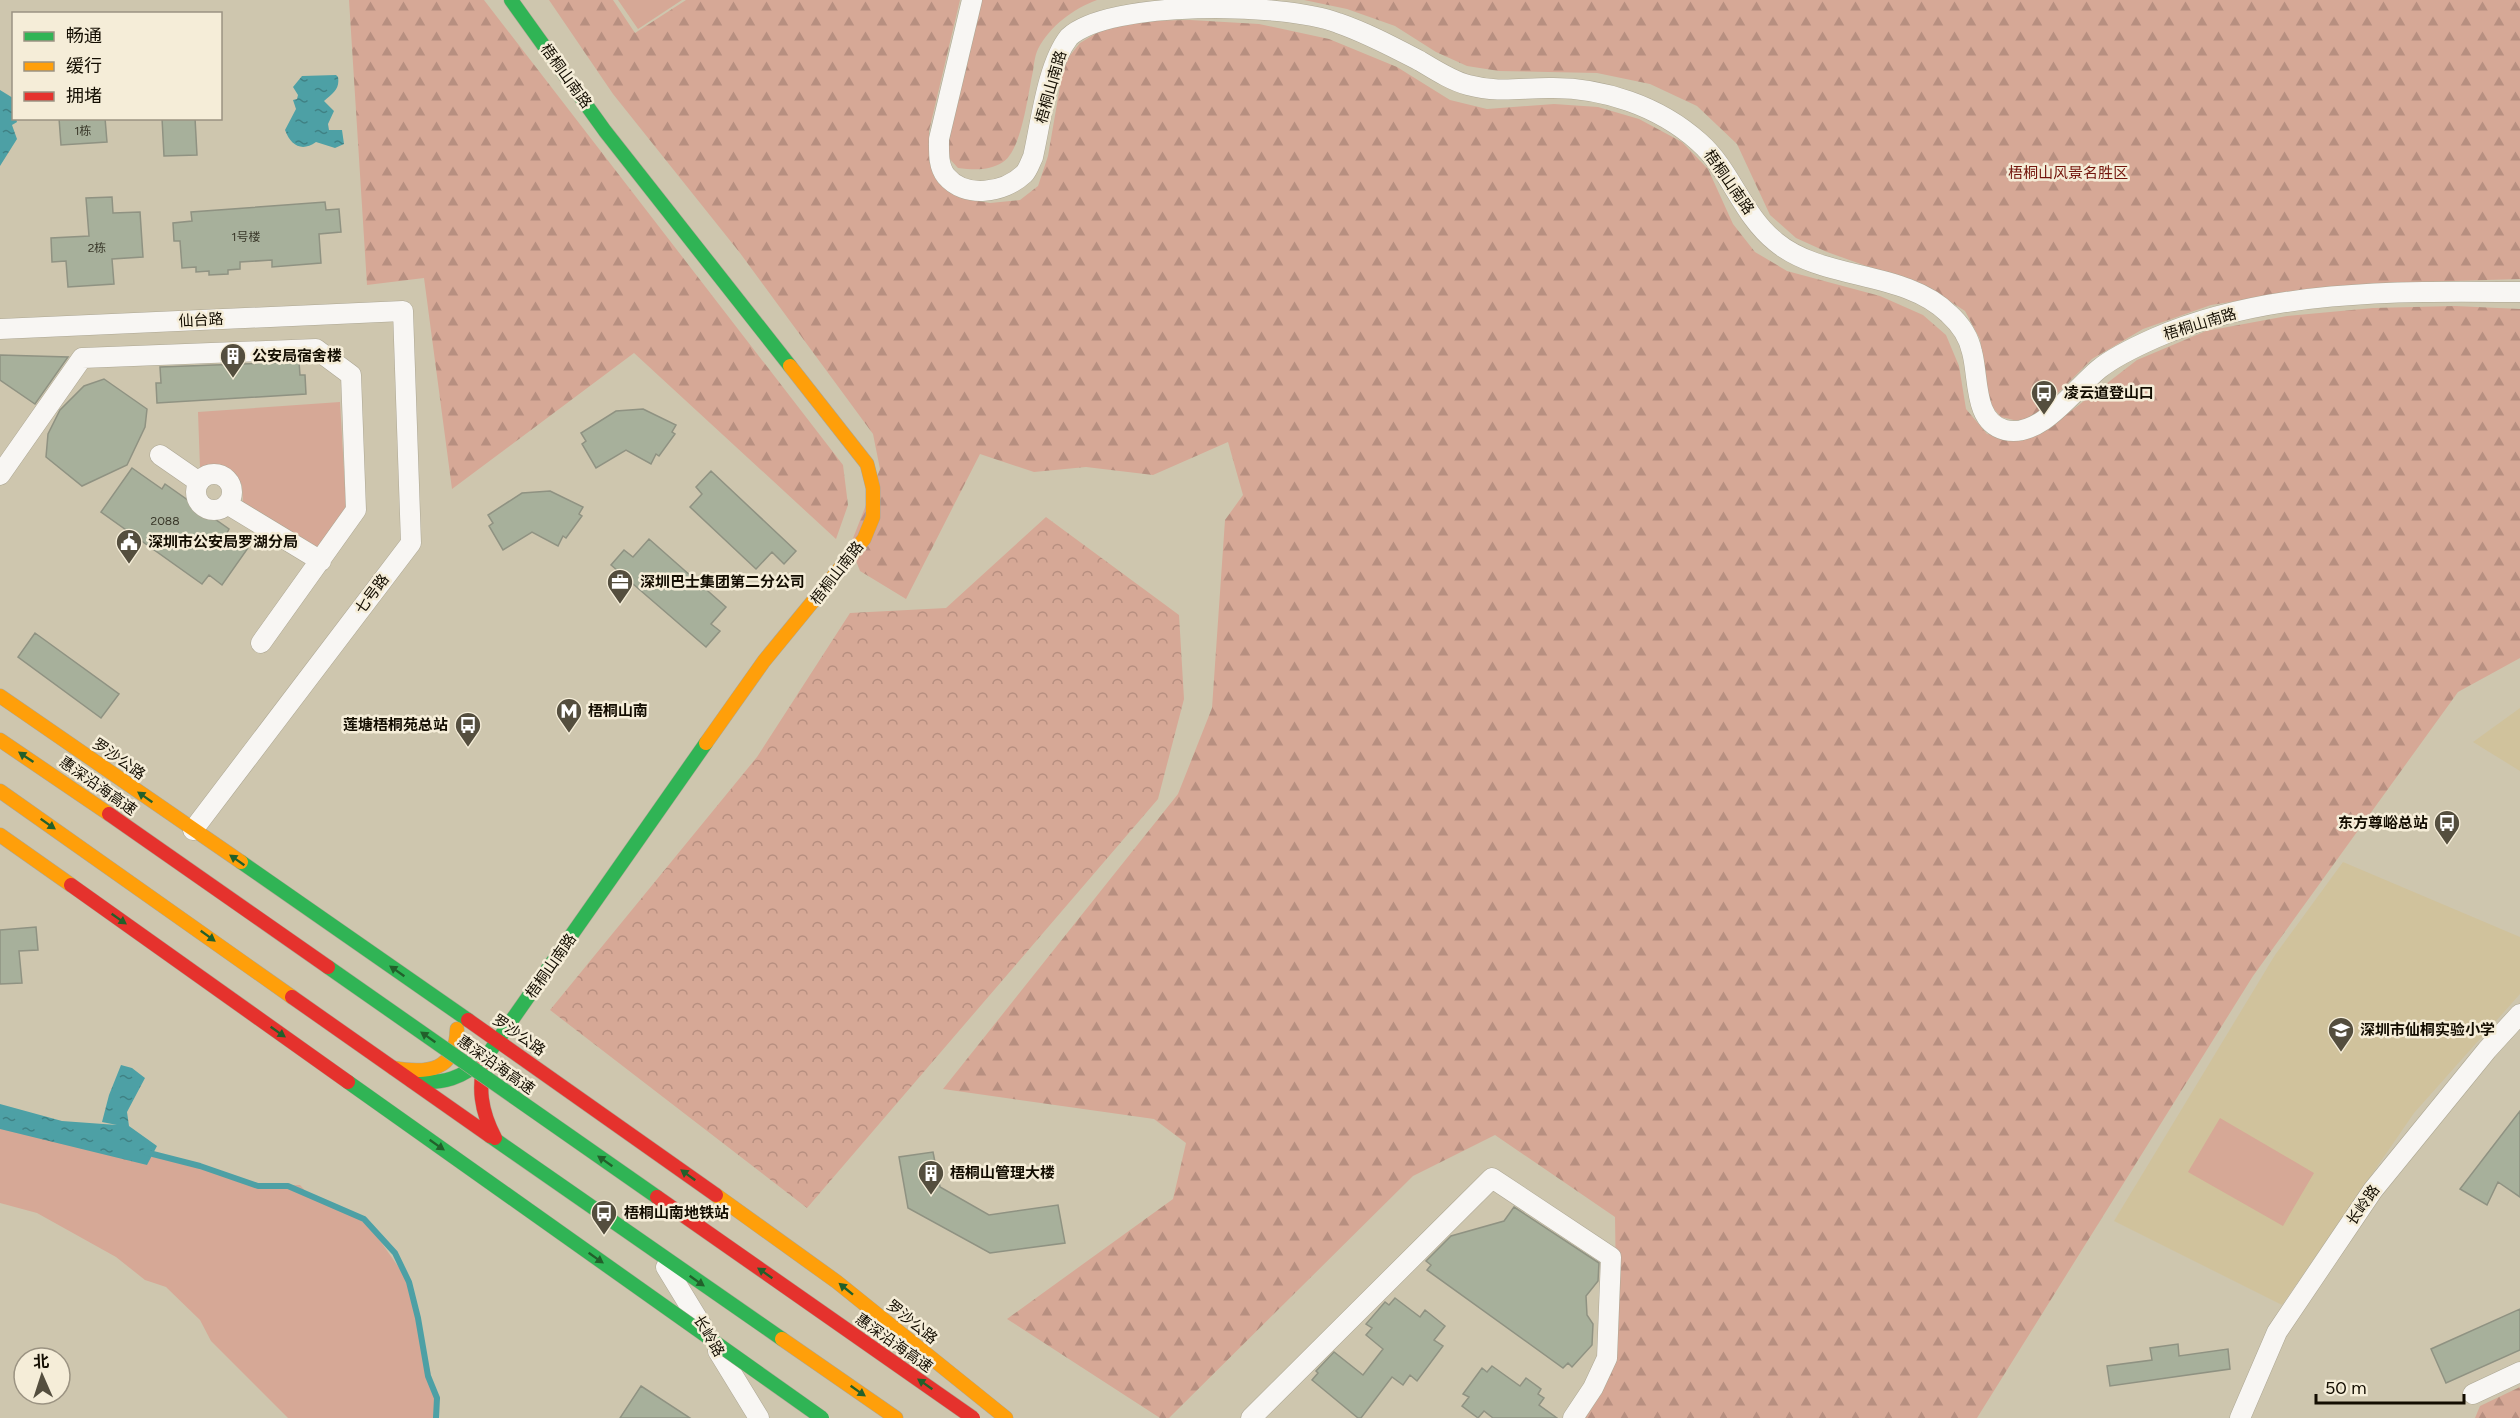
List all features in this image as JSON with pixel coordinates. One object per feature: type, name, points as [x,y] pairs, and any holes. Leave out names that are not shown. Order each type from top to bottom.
[{"type":"main road","name":"梧桐山南路","points":[[412,1081],[440,1084],[453,1081],[465,1075],[486,1057],[764,662],[843,567],[864,538],[873,517],[873,488],[867,464],[605,131],[511,0]]},
{"type":"main road","name":"罗沙公路","points":[[0,696],[498,1040],[837,1282],[1006,1418]]},
{"type":"main road","name":"惠深沿海高速","points":[[0,740],[973,1418]]},
{"type":"main road","points":[[0,791],[658,1254],[896,1418]]},
{"type":"main road","points":[[0,835],[822,1418]]},
{"type":"main road","points":[[393,1068],[407,1071],[432,1070],[450,1059],[458,1038],[456,1026],[446,1004]]},
{"type":"main road","name":"梧桐山南路","points":[[486,1057],[479,1084],[481,1108],[495,1138]]},
{"type":"main road","points":[[481,1108],[491,1084],[499,1075],[509,1071],[541,1075],[557,1082]]},
{"type":"street","name":"梧桐山南路","points":[[972,0],[939,139],[938,159],[945,176],[960,186],[976,190],[995,190],[1026,173],[1033,157],[1058,54],[1078,26],[1099,14],[1166,3],[1220,3],[1278,9],[1334,21],[1383,42],[1462,84],[1489,90],[1515,91],[1547,87],[1580,90],[1612,96],[1644,107],[1671,122],[1697,140],[1716,159],[1757,222],[1776,243],[1802,258],[1924,295],[1947,311],[1965,331],[1972,350],[1984,412],[1993,424],[2006,430],[2024,431],[2039,425],[2103,365],[2154,338],[2213,317],[2277,304],[2347,295],[2415,291],[2520,292]]},
{"type":"street","name":"仙台路","points":[[0,329],[403,310]]},
{"type":"street","name":"七号路","points":[[193,830],[411,543],[403,310]]},
{"type":"street","points":[[0,475],[82,358],[316,349],[351,375],[356,510],[261,643]]},
{"type":"street","points":[[160,455],[199,482],[196,494],[206,508],[218,509],[227,504],[321,561]]},
{"type":"street","name":"长岭路","points":[[2240,1418],[2277,1332],[2373,1190],[2487,1050],[2520,1014]]},
{"type":"street","points":[[1251,1418],[1492,1178],[1611,1257],[1607,1358],[1593,1388],[1573,1418]]},
{"type":"street","name":"长岭路","points":[[658,1254],[759,1418]]},
{"type":"street","points":[[2473,1394],[2520,1372]]},
{"type":"shaded area","points":[[2520,708],[2520,771],[2473,742]]},
{"type":"shaded area","name":"深圳市仙桐实验小学","points":[[2343,862],[2520,937],[2520,994],[2414,1113],[2282,1305],[2114,1221],[2275,955]]},
{"type":"green space","points":[[349,0],[484,0],[843,465],[848,505],[836,539],[634,353],[452,489],[424,278],[367,285]]},
{"type":"green space","points":[[549,0],[613,0],[635,33],[686,0],[960,0],[929,131],[929,157],[937,180],[958,197],[990,203],[1020,200],[1038,186],[1048,156],[1064,63],[1080,43],[1105,28],[1135,21],[1190,20],[1259,24],[1329,39],[1397,67],[1450,100],[1487,109],[1554,104],[1598,107],[1639,119],[1682,142],[1708,169],[1733,224],[1755,252],[1787,271],[1880,296],[1923,315],[1946,335],[1959,366],[1966,409],[1987,434],[2021,439],[2049,428],[2137,360],[2206,331],[2287,316],[2373,308],[2455,306],[2520,309],[2520,658],[2458,692],[2253,976],[1977,1418],[1568,1418],[1617,1351],[1615,1217],[1495,1135],[1413,1176],[1169,1418],[1160,1418],[1007,1319],[1173,1199],[1186,1143],[1154,1119],[943,1089],[1178,794],[1212,708],[1225,520],[1243,495],[1228,442],[1153,475],[1086,467],[1034,472],[980,454],[906,599],[860,571],[850,546],[880,469],[873,434],[740,253],[613,94]]},
{"type":"green space","points":[[618,0],[682,0],[638,29]]},
{"type":"green space","points":[[979,0],[1097,0],[1063,19],[1043,40],[1035,60],[1020,134],[1010,156],[992,167],[958,168],[948,157],[948,128]]},
{"type":"green space","name":"梧桐山风景名胜区","points":[[1304,0],[2520,0],[2520,279],[2385,283],[2282,294],[2211,305],[2143,329],[2092,359],[2033,418],[2018,421],[2001,417],[1988,402],[1980,339],[1965,311],[1931,289],[1827,252],[1796,238],[1770,215],[1737,144],[1697,106],[1650,84],[1597,73],[1499,71],[1467,66],[1436,52],[1395,26],[1347,9]]},
{"type":"green space","points":[[340,402],[346,506],[337,532],[323,549],[310,548],[243,502],[242,485],[234,473],[210,465],[200,468],[198,412]]},
{"type":"green space","points":[[1046,517],[1179,615],[1184,699],[1158,799],[807,1208],[550,1010],[757,757],[850,613],[946,608]]},
{"type":"green space","points":[[2220,1118],[2314,1173],[2283,1226],[2188,1172]]},
{"type":"green space","points":[[0,1129],[200,1166],[258,1186],[300,1185],[309,1195],[367,1222],[409,1282],[437,1401],[438,1418],[288,1418],[211,1341],[200,1320],[166,1287],[145,1280],[116,1257],[37,1213],[0,1203]]},
{"type":"green space","points":[[2520,1387],[2520,1418],[2475,1418],[2480,1406]]},
{"type":"water","points":[[336,75],[338,77],[337,88],[324,101],[334,111],[328,124],[329,130],[342,130],[344,144],[335,148],[316,142],[306,147],[298,146],[290,140],[285,130],[296,109],[293,100],[297,99],[298,95],[293,87],[302,76]]},
{"type":"water","points":[[0,90],[12,97],[12,120],[17,122],[12,125],[17,139],[0,166]]},
{"type":"water","points":[[121,1065],[132,1068],[145,1078],[127,1112],[129,1126],[157,1146],[147,1165],[0,1129],[0,1104],[62,1121],[117,1125],[102,1122],[109,1095]]},
{"type":"building","points":[[59,120],[105,120],[107,142],[61,145]]},
{"type":"building","points":[[162,120],[195,120],[197,155],[164,156]]},
{"type":"building","points":[[112,197],[113,213],[140,212],[143,257],[112,259],[114,284],[68,287],[66,261],[52,262],[51,238],[89,236],[86,198]]},
{"type":"building","points":[[325,202],[326,210],[339,209],[341,232],[319,234],[321,263],[272,267],[272,260],[240,262],[240,269],[228,270],[228,274],[209,275],[209,271],[196,272],[196,267],[182,268],[180,241],[174,241],[173,223],[192,221],[191,212]]},
{"type":"building","points":[[0,355],[68,357],[35,404],[0,380]]},
{"type":"building","name":"公安局宿舍楼","points":[[299,362],[300,375],[305,375],[306,394],[157,403],[156,383],[161,383],[160,367]]},
{"type":"building","points":[[104,379],[147,409],[145,427],[127,465],[82,486],[46,457],[48,434],[60,410],[84,386]]},
{"type":"building","points":[[643,409],[676,425],[672,432],[675,434],[659,456],[656,454],[651,464],[626,450],[596,468],[582,444],[586,441],[581,433],[616,411]]},
{"type":"building","points":[[132,468],[162,489],[165,484],[229,529],[227,533],[248,548],[222,585],[209,575],[202,584],[101,512]]},
{"type":"building","points":[[711,471],[796,551],[784,564],[772,552],[756,569],[690,507],[702,494],[696,487]]},
{"type":"building","points":[[550,491],[583,507],[579,514],[582,516],[566,538],[563,536],[558,546],[532,532],[503,550],[489,526],[493,523],[488,515],[522,493]]},
{"type":"building","points":[[649,539],[726,607],[711,624],[720,631],[706,647],[611,565],[624,550],[633,557]]},
{"type":"building","points":[[35,633],[119,694],[101,718],[18,657]]},
{"type":"building","points":[[36,927],[38,950],[19,951],[22,983],[0,984],[0,930]]},
{"type":"building","points":[[2520,1111],[2520,1197],[2498,1182],[2487,1205],[2460,1189]]},
{"type":"building","name":"梧桐山管理大楼","points":[[933,1152],[940,1187],[989,1215],[1058,1205],[1065,1243],[990,1253],[908,1208],[899,1157]]},
{"type":"building","points":[[1514,1207],[1599,1263],[1598,1281],[1586,1296],[1587,1315],[1593,1324],[1592,1345],[1572,1367],[1568,1363],[1563,1368],[1427,1270],[1431,1265],[1426,1261],[1451,1236],[1504,1221]]},
{"type":"building","points":[[1395,1298],[1420,1317],[1425,1310],[1445,1326],[1434,1340],[1443,1346],[1417,1381],[1410,1375],[1403,1385],[1392,1377],[1361,1418],[1358,1418],[1312,1380],[1318,1373],[1316,1371],[1334,1352],[1363,1375],[1383,1349],[1366,1335],[1372,1328],[1366,1324],[1385,1302],[1389,1305]]},
{"type":"building","points":[[2520,1309],[2520,1350],[2446,1383],[2431,1349]]},
{"type":"building","points":[[2178,1344],[2179,1356],[2228,1349],[2230,1369],[2110,1386],[2107,1366],[2152,1360],[2150,1348]]},
{"type":"building","points":[[1492,1366],[1520,1386],[1526,1378],[1541,1389],[1538,1394],[1544,1398],[1539,1405],[1557,1418],[1493,1418],[1484,1411],[1478,1418],[1462,1406],[1469,1397],[1463,1394],[1482,1368],[1487,1372]]},
{"type":"building","points":[[641,1386],[690,1418],[620,1418]]},
{"type":"waterway","points":[[145,1152],[200,1166],[258,1186],[288,1186],[364,1219],[395,1253],[409,1282],[428,1376],[437,1398],[436,1418]]},
{"type":"traffic: fast","points":[[511,0],[605,131],[790,366]]},
{"type":"traffic: fast","points":[[412,1081],[443,1081],[461,1075],[486,1057],[706,743]]},
{"type":"traffic: fast","points":[[241,862],[468,1020]]},
{"type":"traffic: fast","points":[[328,967],[657,1197]]},
{"type":"traffic: fast","points":[[348,1082],[822,1418]]},
{"type":"traffic: fast","points":[[490,1136],[782,1339]]},
{"type":"traffic: slow","points":[[706,743],[764,661],[864,539],[873,517],[873,488],[867,464],[790,366]]},
{"type":"traffic: slow","points":[[0,696],[241,862]]},
{"type":"traffic: slow","points":[[0,740],[109,814]]},
{"type":"traffic: slow","points":[[0,791],[292,997]]},
{"type":"traffic: slow","points":[[0,835],[71,885]]},
{"type":"traffic: slow","points":[[393,1068],[418,1070],[438,1066],[452,1054],[457,1029]]},
{"type":"traffic: slow","points":[[716,1195],[837,1282],[1006,1418]]},
{"type":"traffic: slow","points":[[782,1339],[896,1418]]},
{"type":"traffic: jam","points":[[109,814],[328,967]]},
{"type":"traffic: jam","points":[[71,885],[348,1082]]},
{"type":"traffic: jam","points":[[292,997],[490,1136]]},
{"type":"traffic: jam","points":[[468,1020],[716,1195]]},
{"type":"traffic: jam","points":[[486,1057],[483,1068],[482,1099],[486,1118],[495,1138]]},
{"type":"traffic: jam","points":[[657,1197],[973,1418]]},
{"type":"place","name":"公安局宿舍楼","points":[[233,379]]},
{"type":"place","name":"凌云道登山口","points":[[2044,416]]},
{"type":"place","name":"深圳市公安局罗湖分局","points":[[129,565]]},
{"type":"place","name":"深圳巴士集团第二分公司","points":[[620,605]]},
{"type":"place","name":"梧桐山南","points":[[569,734]]},
{"type":"place","name":"莲塘梧桐苑总站","points":[[468,748]]},
{"type":"place","name":"东方尊峪总站","points":[[2447,846]]},
{"type":"place","name":"深圳市仙桐实验小学","points":[[2341,1053]]},
{"type":"place","name":"梧桐山管理大楼","points":[[931,1196]]},
{"type":"place","name":"梧桐山南地铁站","points":[[604,1236]]}]
